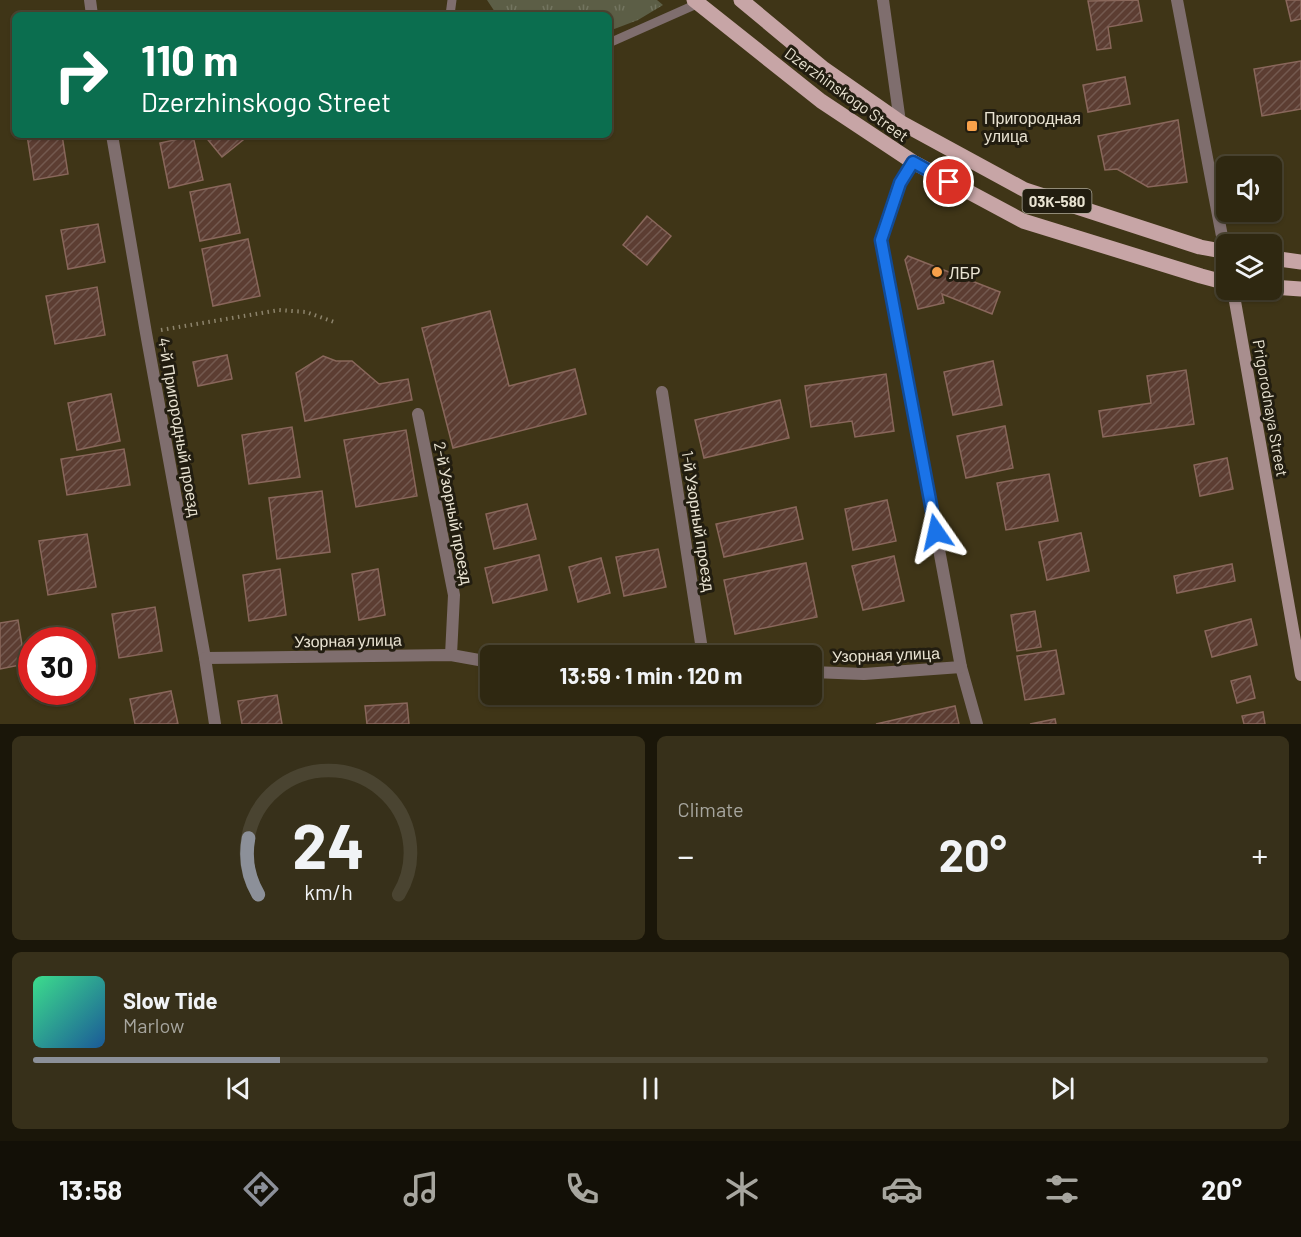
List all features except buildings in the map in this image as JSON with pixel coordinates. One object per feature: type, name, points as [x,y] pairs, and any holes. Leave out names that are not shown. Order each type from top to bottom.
[{"type":"main road","name":"Dzerzhinskogo Street","points":[[741,0],[824,69],[900,122],[1025,190],[1216,252]]},
{"type":"main road","name":"Dzerzhinskogo Street","points":[[696,2],[821,101],[913,162],[1023,221],[1216,280]]},
{"type":"main road","points":[[1282,259],[1301,262]]},
{"type":"main road","points":[[1282,288],[1301,290]]},
{"type":"street","points":[[884,0],[900,122]]},
{"type":"street","points":[[1177,0],[1222,234]]},
{"type":"street","name":"4-й Пригородный проезд","points":[[113,138],[215,724]]},
{"type":"street","points":[[913,162],[900,183],[881,240],[961,667],[977,724]]},
{"type":"street","name":"Prigorodnaya Street","points":[[1235,300],[1301,675]]},
{"type":"street","name":"1-й Узорный проезд","points":[[662,392],[701,645]]},
{"type":"street","name":"2-й Узорный проезд","points":[[418,414],[454,595],[451,655]]},
{"type":"street","name":"Узорная улица","points":[[205,658],[451,655],[480,660]]},
{"type":"street","name":"Узорная улица","points":[[822,672],[864,674],[961,667]]},
{"type":"lane","points":[[612,42],[696,2]]},
{"type":"path","points":[[146,333],[279,310],[306,312],[337,323]]},
{"type":"green space","points":[[487,0],[657,0],[663,5],[638,20],[612,30],[612,12],[495,12]]},
{"type":"place","name":"Пригородная улица","points":[[972,126]]},
{"type":"place","name":"ЛБР","points":[[937,272]]},
{"type":"route","points":[[936,532],[881,240],[900,183],[913,162],[949,182]]}]
